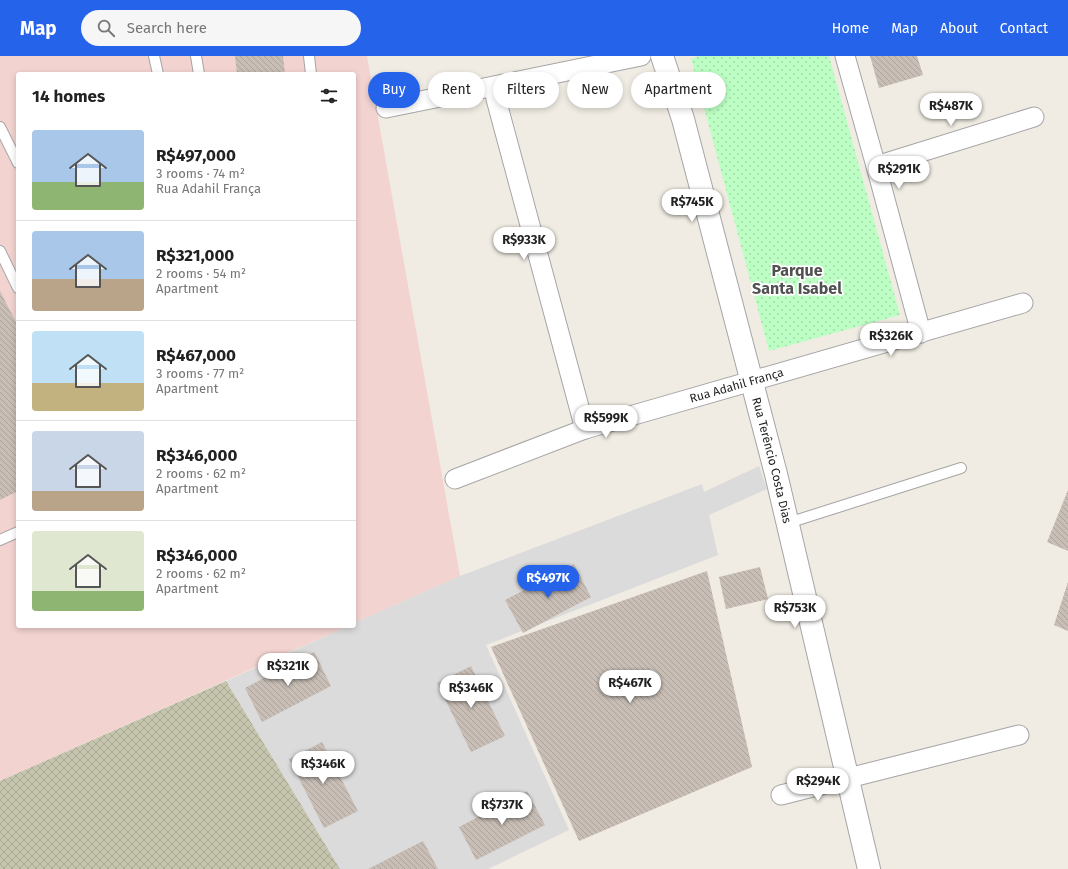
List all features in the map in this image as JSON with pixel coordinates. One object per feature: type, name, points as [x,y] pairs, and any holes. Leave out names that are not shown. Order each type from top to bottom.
[{"type":"street","points":[[559,73],[641,56]]},
{"type":"street","name":"Rua Terêncio Costa Dias","points":[[662,56],[683,119],[788,523],[868,869]]},
{"type":"street","points":[[845,56],[921,333]]},
{"type":"street","points":[[420,101],[493,87]]},
{"type":"street","points":[[499,108],[585,429]]},
{"type":"street","points":[[876,166],[1034,117]]},
{"type":"street","name":"Rua Adahil França","points":[[455,479],[585,429],[921,333],[1023,302]]},
{"type":"street","points":[[781,795],[1019,736]]},
{"type":"lane","points":[[154,56],[158,72]]},
{"type":"lane","points":[[196,56],[199,72]]},
{"type":"lane","points":[[309,56],[311,72]]},
{"type":"lane","points":[[0,127],[16,159]]},
{"type":"lane","points":[[0,252],[16,284]]},
{"type":"lane","points":[[788,523],[961,468]]},
{"type":"lane","points":[[0,540],[16,533]]},
{"type":"shaded area","points":[[0,56],[367,56],[370,72],[368,72],[368,108],[376,108],[460,576],[356,622],[356,72],[16,72],[16,628],[344,628],[0,781]]},
{"type":"shaded area","points":[[759,466],[767,489],[709,515],[718,555],[486,645],[569,830],[488,869],[340,869],[226,681],[344,628],[356,628],[356,622],[460,576],[702,484],[704,492]]},
{"type":"shaded area","points":[[226,681],[340,869],[0,869],[0,781]]},
{"type":"green space","points":[[699,56],[829,56],[900,315],[769,351],[704,108],[726,108],[726,72],[694,72],[691,59]]},
{"type":"building","points":[[235,56],[283,56],[285,72],[237,72]]},
{"type":"building","points":[[870,56],[917,56],[923,75],[879,88]]},
{"type":"building","points":[[0,291],[16,322],[16,492],[0,500]]},
{"type":"building","points":[[1068,490],[1068,551],[1047,542]]},
{"type":"building","points":[[574,564],[591,597],[523,633],[505,600]]},
{"type":"building","points":[[760,567],[768,599],[726,609],[719,577]]},
{"type":"building","points":[[707,571],[752,767],[579,841],[491,647]]},
{"type":"building","points":[[1068,582],[1068,631],[1054,625]]},
{"type":"building","points":[[314,652],[331,686],[262,722],[245,688]]},
{"type":"building","points":[[471,666],[505,736],[471,752],[437,683]]},
{"type":"building","points":[[322,742],[358,811],[324,828],[289,759]]},
{"type":"building","points":[[527,791],[545,825],[476,860],[459,827]]},
{"type":"building","points":[[423,841],[438,869],[368,869]]},
{"type":"district","name":"Parque Santa Isabel","points":[[797,279]]}]
